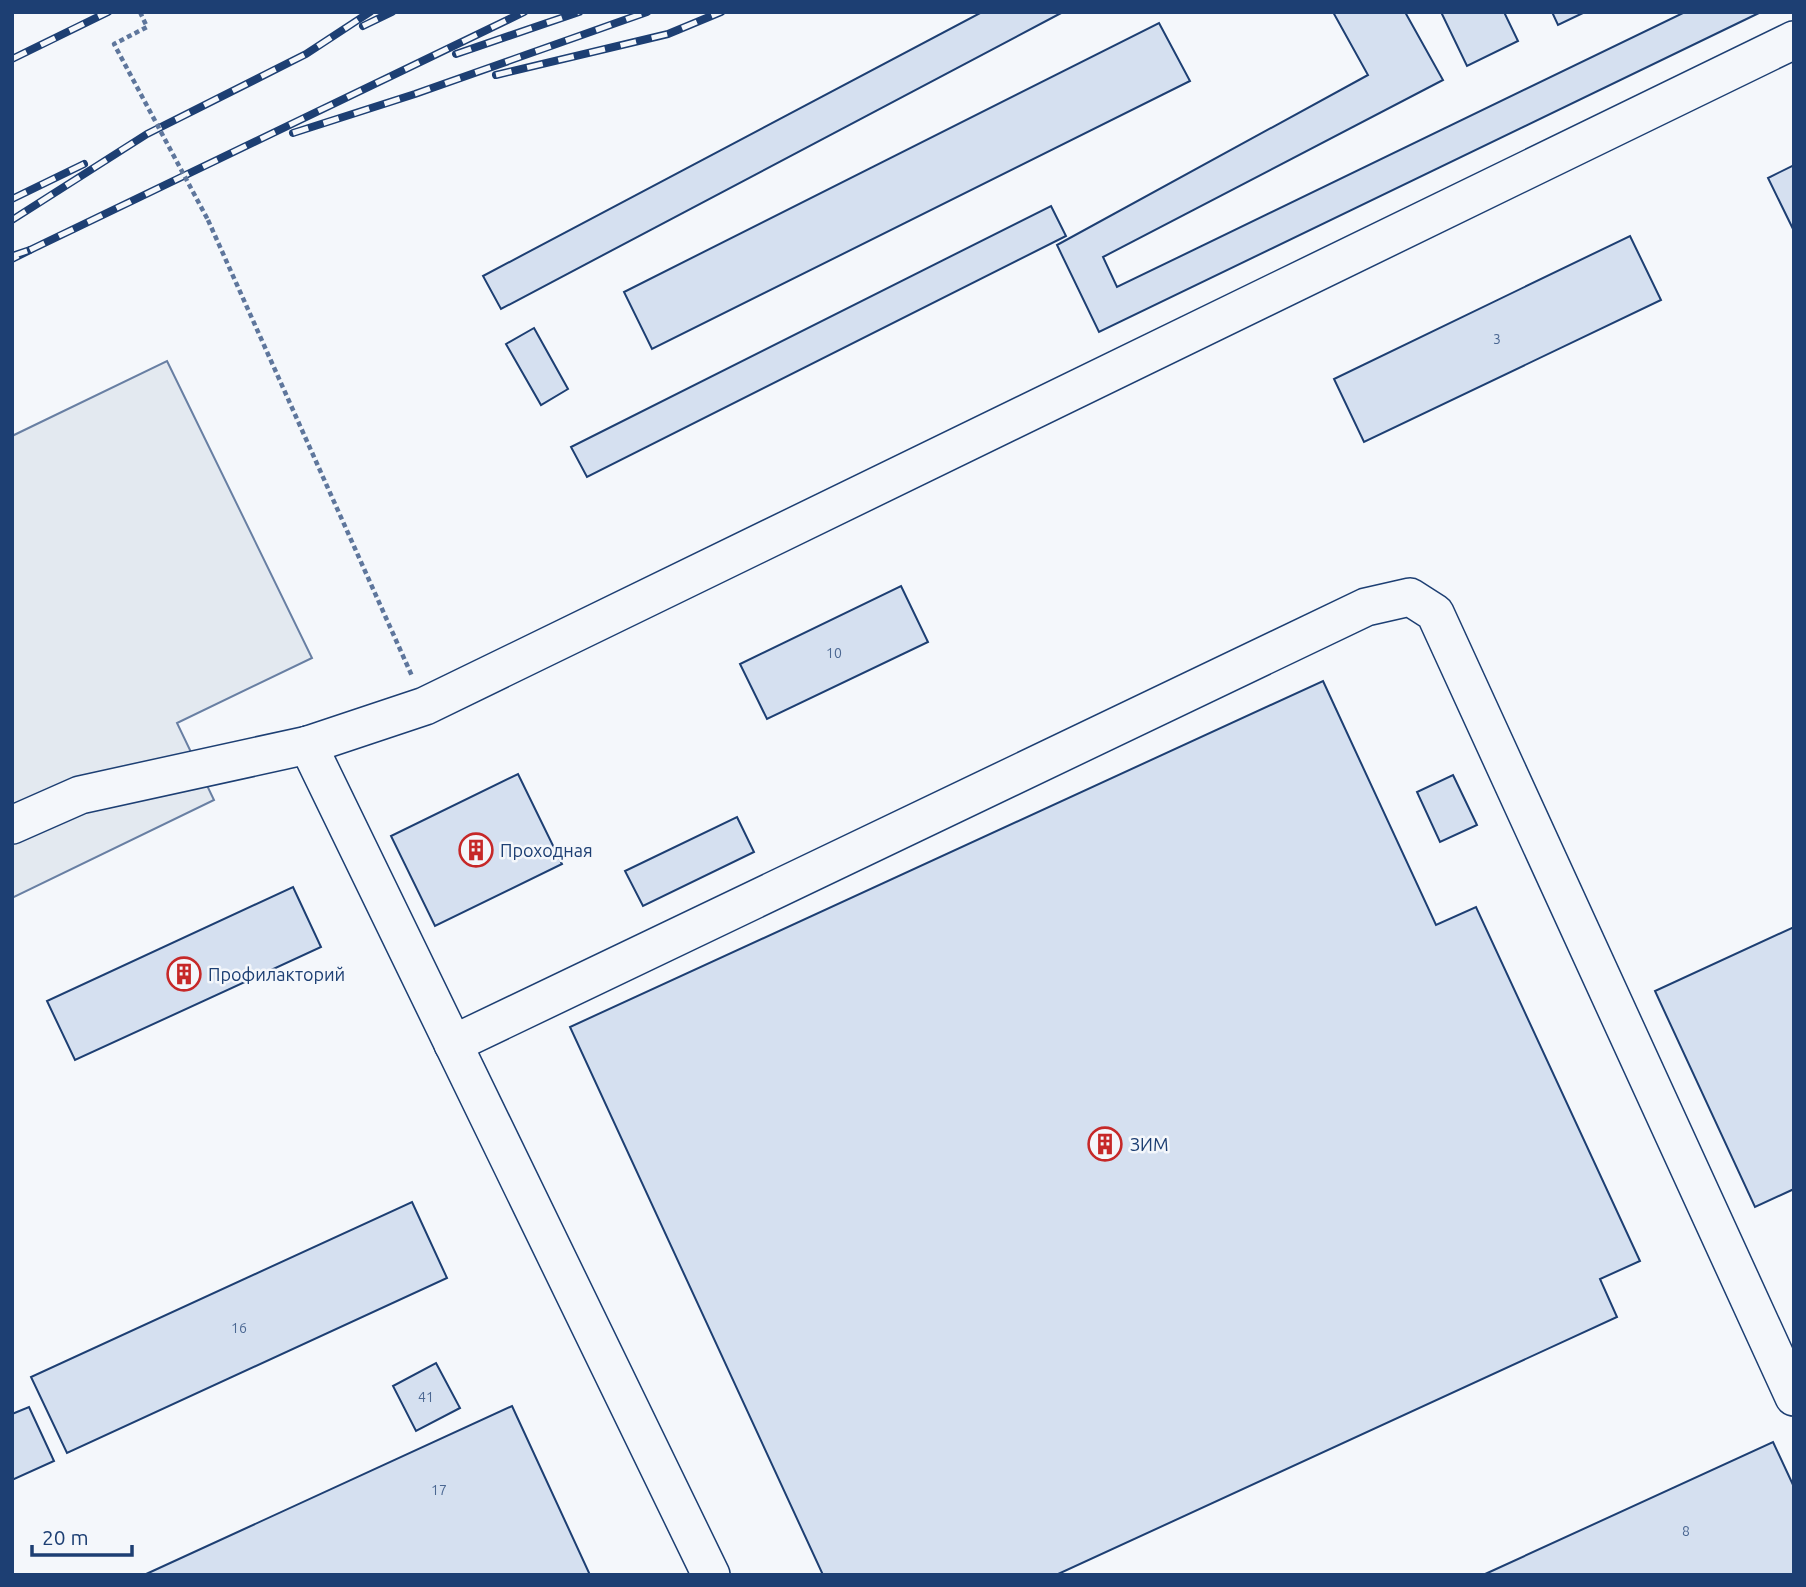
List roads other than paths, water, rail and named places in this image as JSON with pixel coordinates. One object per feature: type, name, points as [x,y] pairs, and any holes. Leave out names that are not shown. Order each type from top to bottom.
[{"type":"lane","points":[[12,825],[80,796],[308,745],[425,706],[1794,40]]},
{"type":"lane","points":[[453,1044],[1366,607],[1410,597],[1435,613],[1794,1397]]},
{"type":"lane","points":[[308,745],[711,1575]]},
{"type":"railway","points":[[12,59],[108,12]]},
{"type":"railway","points":[[12,220],[147,134],[306,54],[370,12]]},
{"type":"railway","points":[[363,26],[392,12]]},
{"type":"railway","points":[[30,250],[524,12]]},
{"type":"railway","points":[[456,54],[579,12]]},
{"type":"railway","points":[[293,133],[415,94],[647,12]]},
{"type":"railway","points":[[496,75],[668,34],[721,12]]},
{"type":"railway","points":[[12,199],[84,164]]},
{"type":"railway","points":[[12,256],[30,250],[12,259]]},
{"type":"place","name":"Проходная","points":[[476,850]]},
{"type":"place","name":"Профилакторий","points":[[184,974]]},
{"type":"place","name":"ЗИМ","points":[[1105,1144]]}]
